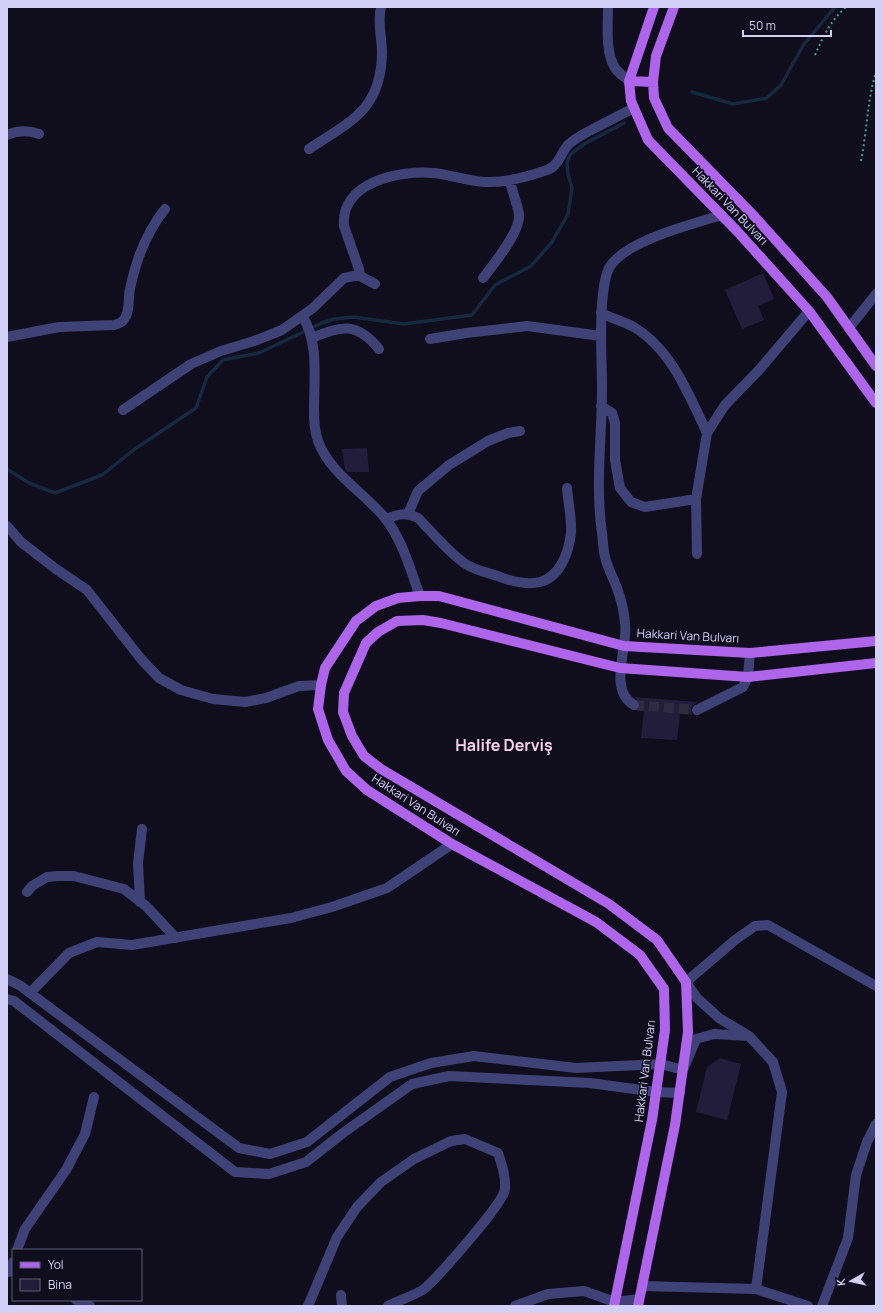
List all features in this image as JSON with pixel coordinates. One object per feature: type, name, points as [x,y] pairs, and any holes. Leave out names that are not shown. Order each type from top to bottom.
[{"type":"main road","name":"Hakkari Van Bulvarı","points":[[654,7],[629,81],[631,101],[648,140],[722,215],[809,310],[876,403]]},
{"type":"main road","name":"Hakkari Van Bulvarı","points":[[674,7],[656,56],[653,82],[654,98],[668,128],[754,216],[827,297],[876,366]]},
{"type":"main road","points":[[629,81],[653,82]]},
{"type":"main road","name":"Hakkari Van Bulvarı","points":[[615,1304],[652,1120],[661,1064],[665,1030],[664,989],[640,955],[596,922],[452,844],[367,790],[346,771],[328,740],[318,709],[325,668],[356,621],[376,606],[398,598],[420,596],[439,596],[624,646],[750,653],[876,641]]},
{"type":"main road","name":"Hakkari Van Bulvarı","points":[[686,982],[657,940],[609,904],[381,769],[364,756],[352,736],[343,712],[344,693],[366,643],[378,632],[397,621],[423,620],[441,623],[620,668],[748,677],[876,663]]},
{"type":"main road","points":[[638,1303],[675,1125],[680,1093],[688,1032],[686,982]]},
{"type":"street","points":[[309,149],[353,120],[360,114],[370,101],[376,86],[381,66],[382,43],[379,16],[381,7]]},
{"type":"street","points":[[608,7],[609,45],[611,57],[616,69],[629,81]]},
{"type":"street","points":[[360,276],[343,220],[346,208],[353,196],[367,187],[396,176],[423,173],[478,182],[510,181],[522,178],[553,168],[567,146],[576,138],[634,108]]},
{"type":"street","points":[[7,135],[17,131],[39,134]]},
{"type":"street","points":[[483,278],[501,254],[518,225],[519,214],[510,181]]},
{"type":"street","points":[[7,337],[58,327],[114,325],[122,322],[127,314],[130,291],[141,249],[151,229],[165,209]]},
{"type":"street","points":[[634,705],[629,702],[624,694],[621,683],[620,668],[627,632],[617,588],[604,556],[599,515],[601,313],[605,279],[610,267],[619,256],[626,251],[659,235],[722,215]]},
{"type":"street","points":[[123,410],[191,364],[222,351],[282,330],[304,319],[340,280],[348,276],[360,276],[376,284]]},
{"type":"street","points":[[849,328],[876,294]]},
{"type":"street","points":[[697,554],[696,499],[707,433],[725,405],[759,370],[809,310]]},
{"type":"street","points":[[601,313],[633,327],[660,348],[685,387],[707,433]]},
{"type":"street","points":[[304,319],[311,336],[314,355],[314,424],[318,442],[341,475],[376,508],[395,532],[402,546],[420,596]]},
{"type":"street","points":[[430,339],[527,326],[601,336]]},
{"type":"street","points":[[311,336],[330,330],[355,330],[367,336],[379,349]]},
{"type":"street","points":[[601,406],[612,413],[615,423],[615,460],[620,488],[631,502],[646,507],[696,499]]},
{"type":"street","points":[[408,514],[418,491],[450,465],[488,441],[508,433],[520,431]]},
{"type":"street","points":[[386,519],[399,514],[408,514],[418,518],[444,546],[470,567],[513,580],[540,582],[556,571],[567,553],[571,533],[567,488]]},
{"type":"street","points":[[7,526],[21,542],[86,590],[123,634],[141,659],[159,678],[181,690],[213,699],[245,702],[266,698],[299,686],[321,685]]},
{"type":"street","points":[[696,710],[742,687],[748,677],[750,653]]},
{"type":"street","points":[[140,902],[138,863],[142,829]]},
{"type":"street","points":[[30,993],[69,953],[97,942],[132,945],[291,918],[339,905],[387,888],[452,844]]},
{"type":"street","points":[[27,892],[32,886],[47,877],[74,876],[124,889],[140,902],[176,938]]},
{"type":"street","points":[[756,1289],[782,1092],[773,1062],[749,1036],[720,1018],[697,998],[686,982],[735,940],[755,926],[768,925],[876,986]]},
{"type":"street","points":[[7,979],[30,993],[239,1148],[270,1154],[307,1142],[390,1077],[431,1062],[474,1056],[576,1068],[661,1064],[683,1070],[696,1039],[714,1034],[749,1036]]},
{"type":"street","points":[[7,999],[14,1001],[235,1172],[269,1174],[306,1162],[343,1133],[412,1084],[449,1076],[590,1083],[656,1092],[680,1093]]},
{"type":"street","points":[[17,1249],[25,1229],[66,1170],[85,1134],[94,1097]]},
{"type":"street","points":[[822,1306],[848,1238],[856,1175],[867,1142],[876,1124]]},
{"type":"street","points":[[308,1306],[337,1237],[357,1207],[381,1182],[414,1159],[451,1141],[465,1139],[498,1153],[503,1167],[505,1190],[499,1203],[462,1249],[423,1289],[388,1306]]},
{"type":"street","points":[[642,1286],[756,1289],[808,1306]]},
{"type":"street","points":[[515,1306],[548,1294],[584,1290],[615,1304],[638,1303]]},
{"type":"street","points":[[341,1295],[342,1306]]},
{"type":"street","points":[[78,1301],[90,1306]]},
{"type":"path","points":[[815,55],[822,38],[831,23],[846,7]]},
{"type":"path","points":[[861,162],[872,86],[876,72]]},
{"type":"building","points":[[763,273],[774,299],[758,306],[764,320],[742,329],[725,290]]},
{"type":"building","points":[[367,448],[369,472],[347,472],[345,470],[342,449]]},
{"type":"building","points":[[635,697],[697,703],[692,706],[691,709],[693,715],[680,714],[677,740],[641,738],[644,711],[637,711],[640,707],[640,703]]},
{"type":"building","points":[[720,1058],[741,1064],[727,1120],[696,1112],[707,1067]]},
{"type":"waterway","points":[[692,92],[733,104],[767,98],[781,85],[804,44],[835,7]]},
{"type":"waterway","points":[[7,469],[29,483],[55,493],[102,475],[135,449],[196,408],[207,377],[223,360],[259,353],[322,323],[334,319],[353,317],[404,324],[472,315],[495,285],[531,266],[552,242],[568,214],[572,188],[567,163],[570,155],[586,143],[624,123]]},
{"type":"tunnel","points":[[634,705],[697,710]]},
{"type":"district","name":"Halife Derviş","points":[[504,745]]}]
